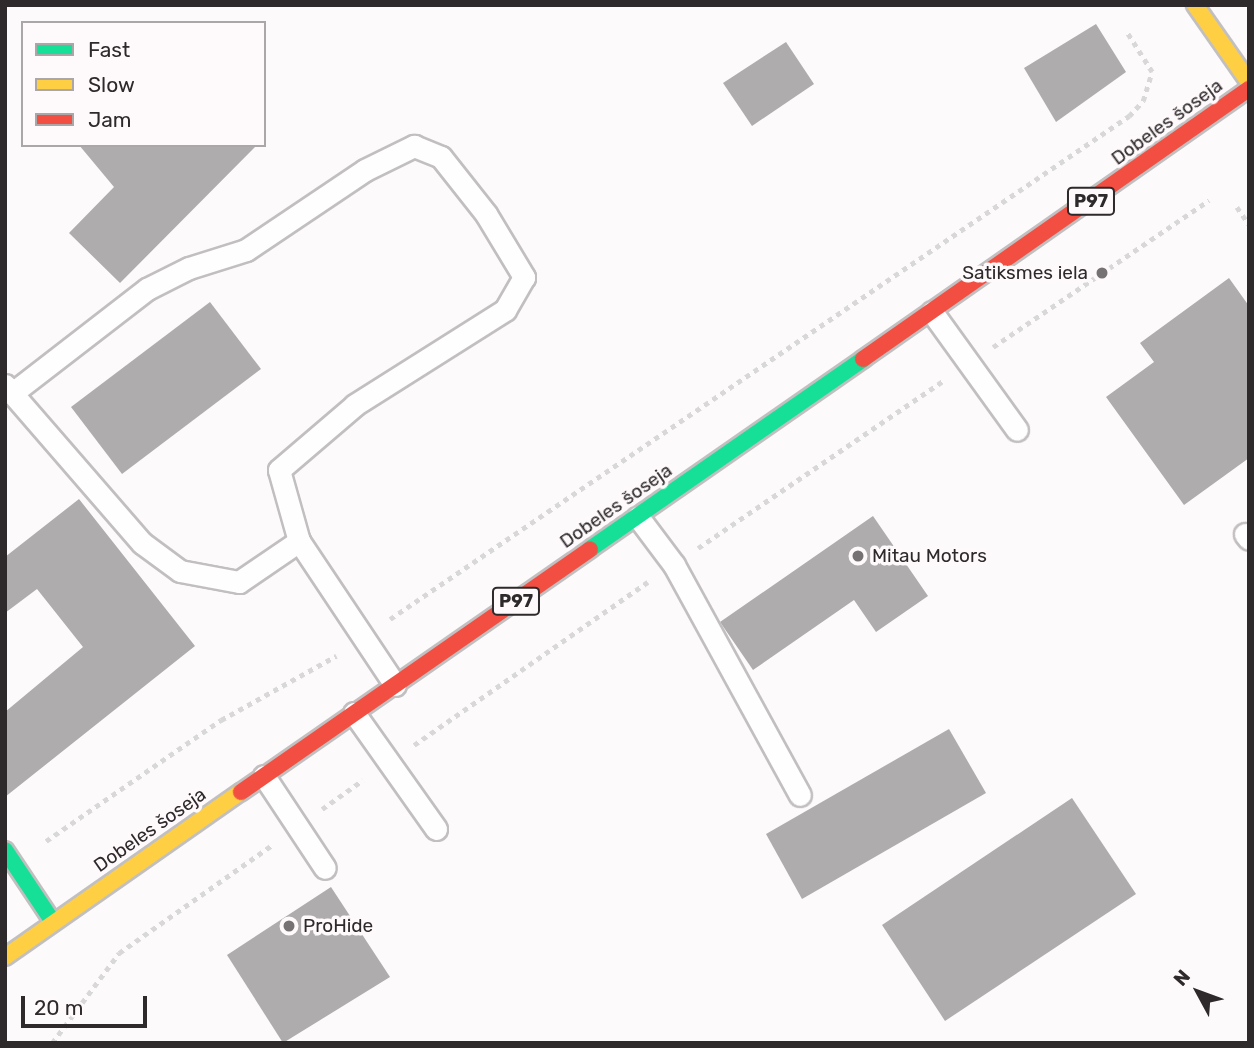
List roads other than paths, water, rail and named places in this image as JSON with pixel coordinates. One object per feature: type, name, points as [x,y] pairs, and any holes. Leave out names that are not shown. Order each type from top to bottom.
[{"type":"main road","points":[[1195,5],[1249,82]]},
{"type":"main road","name":"Dobeles šoseja","points":[[5,957],[1249,89]]},
{"type":"main road","points":[[10,856],[53,922]]},
{"type":"lane","points":[[299,541],[239,582],[180,571],[142,543],[10,388],[147,289],[189,268],[246,250],[365,170],[414,146],[441,157],[486,214],[524,277],[505,310],[355,405],[279,470],[299,541],[395,685]]},
{"type":"lane","points":[[932,312],[971,362],[1017,430]]},
{"type":"lane","points":[[638,517],[674,565],[800,795]]},
{"type":"lane","points":[[354,713],[436,829]]},
{"type":"lane","points":[[264,776],[325,868]]},
{"type":"place","name":"Satiksmes iela","points":[[1102,273]]},
{"type":"place","name":"Mitau Motors","points":[[858,556]]},
{"type":"place","name":"ProHide","points":[[289,926]]}]
